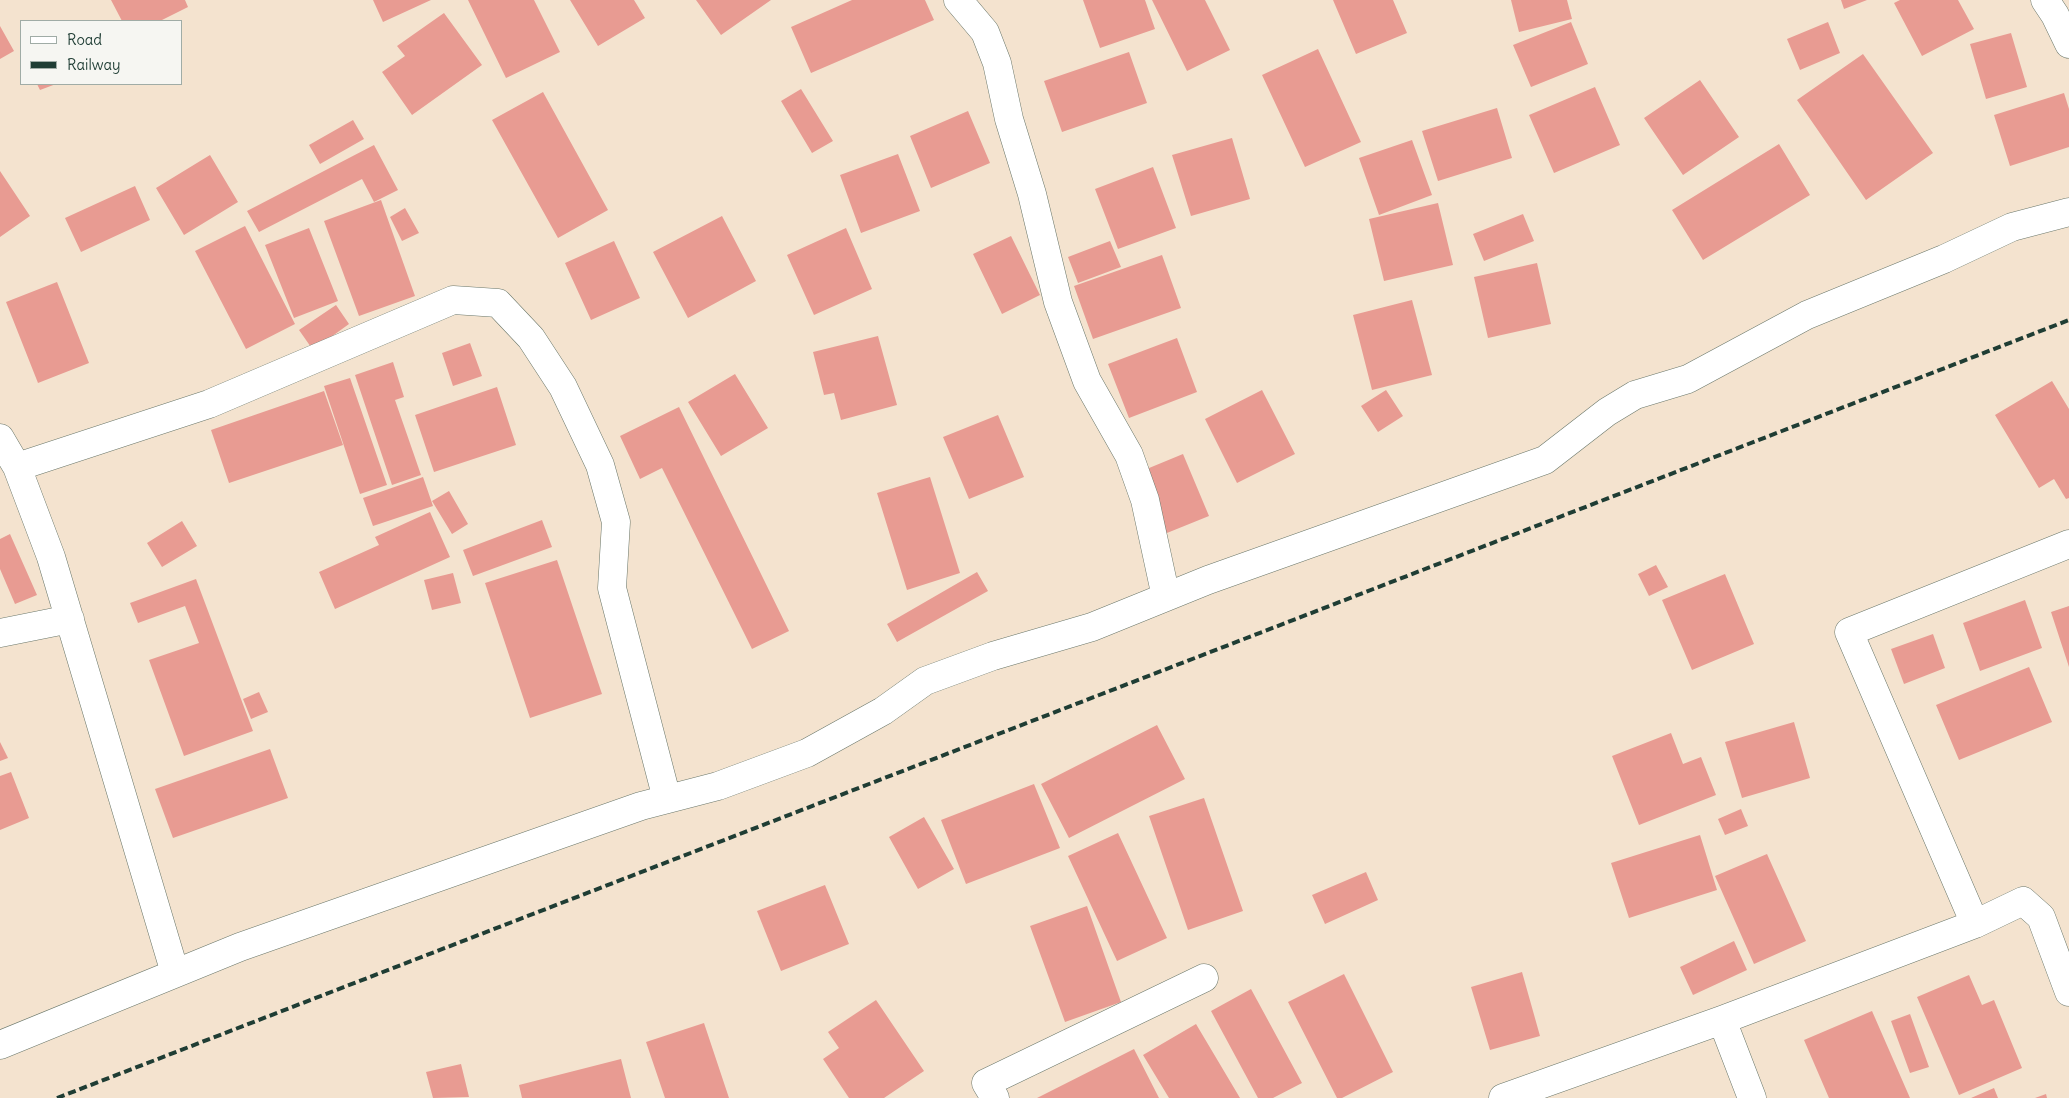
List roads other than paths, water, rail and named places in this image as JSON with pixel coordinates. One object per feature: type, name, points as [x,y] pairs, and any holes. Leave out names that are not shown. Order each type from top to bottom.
[{"type":"street","points":[[958,0],[985,32],[997,63],[1009,118],[1032,194],[1058,302],[1088,381],[1129,455],[1146,500],[1166,597]]},
{"type":"street","points":[[2045,0],[2055,15],[2069,44]]},
{"type":"street","points":[[0,1045],[250,944],[641,806],[718,786],[807,752],[883,711],[925,681],[993,656],[1092,627],[1245,566],[1545,460],[1607,412],[1635,395],[1688,379],[1807,315],[1944,259],[2012,227],[2069,212]]},
{"type":"street","points":[[17,468],[209,404],[453,300],[498,303],[531,338],[563,388],[600,465],[616,522],[612,588],[667,799]]},
{"type":"street","points":[[0,438],[17,468],[51,557],[176,973]]},
{"type":"street","points":[[1974,924],[1848,632],[2069,544]]},
{"type":"street","points":[[0,634],[70,619]]},
{"type":"street","points":[[1503,1098],[1722,1020],[1974,924],[2023,901],[2041,918],[2069,992]]},
{"type":"street","points":[[995,1098],[986,1083],[1204,978]]},
{"type":"street","points":[[1722,1020],[1752,1098]]},
{"type":"railway","points":[[57,1098],[2069,320]]}]
